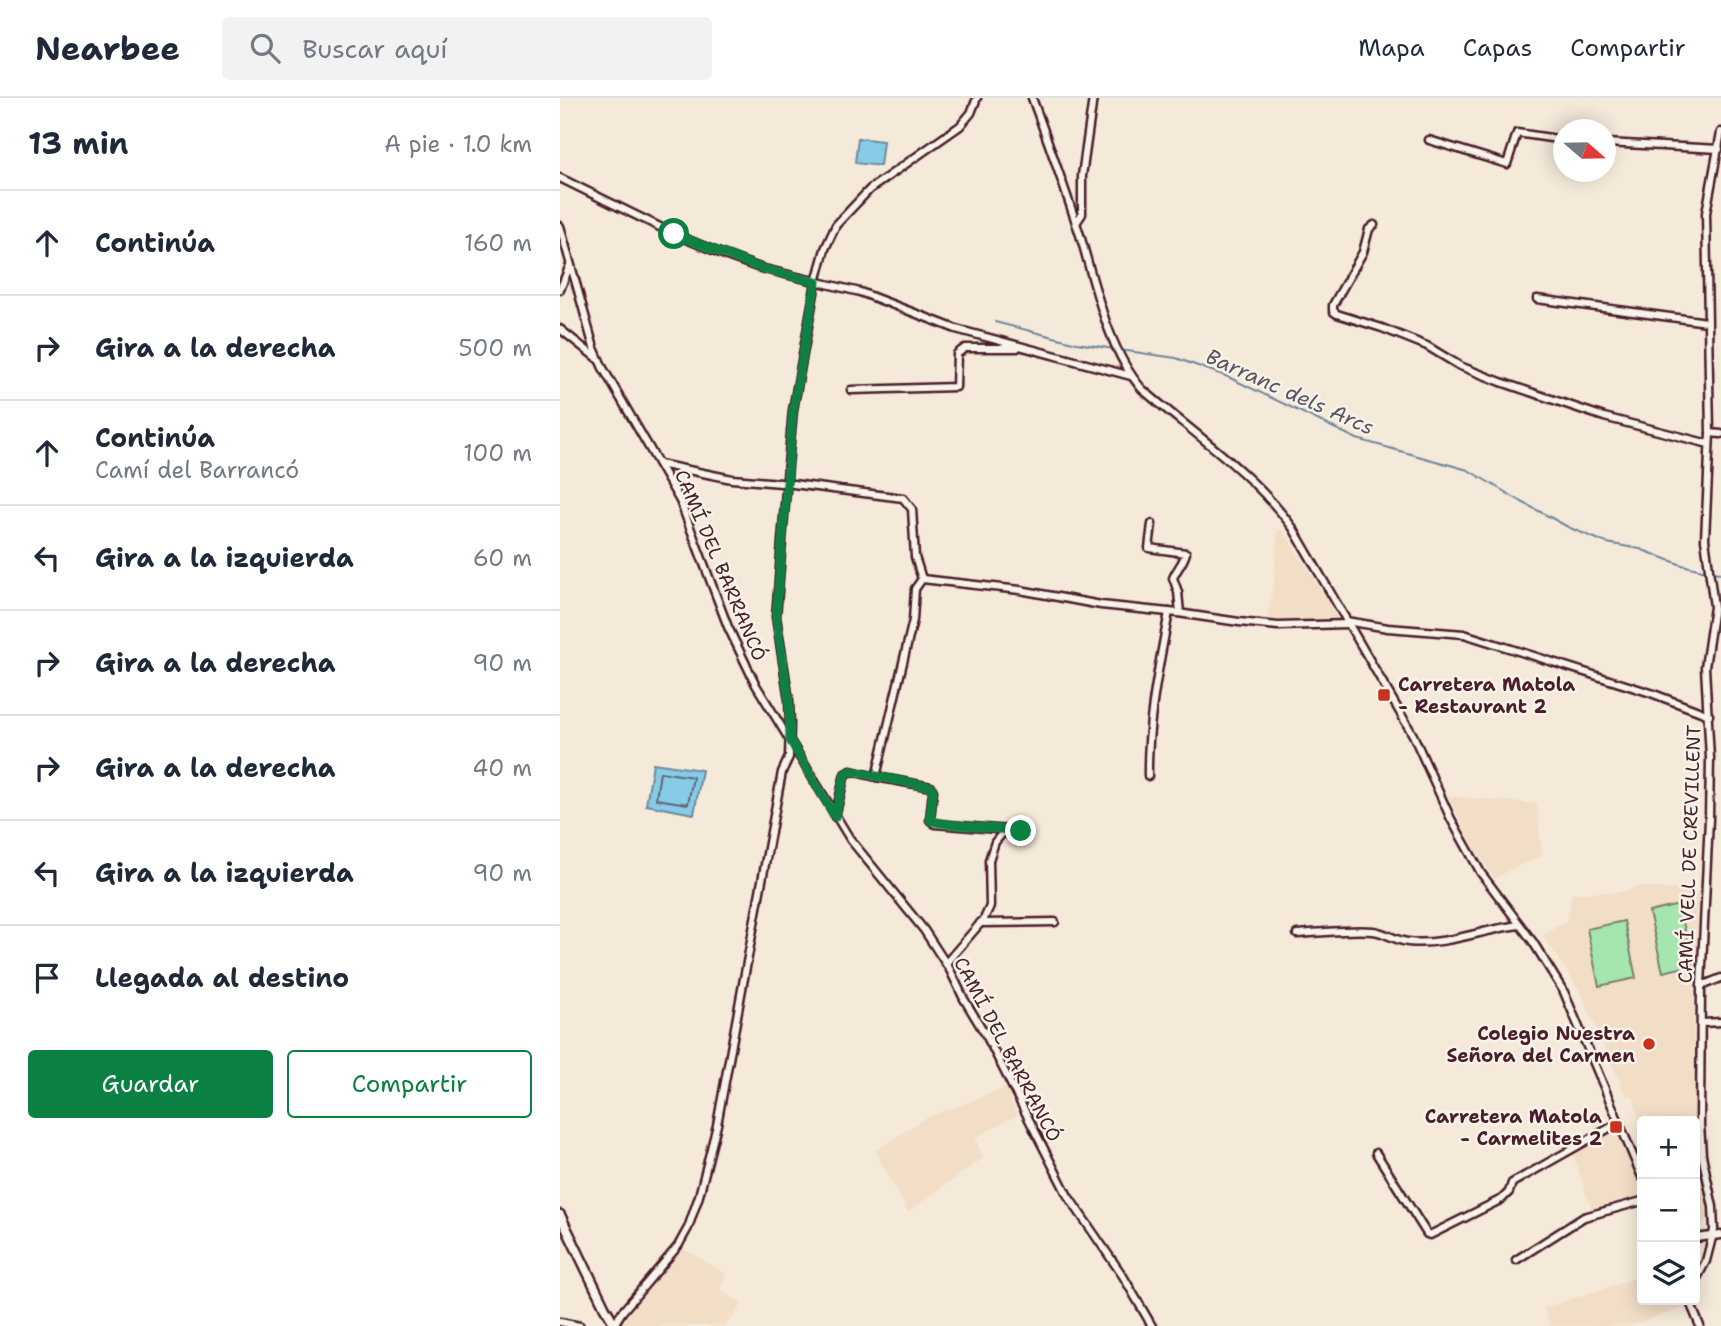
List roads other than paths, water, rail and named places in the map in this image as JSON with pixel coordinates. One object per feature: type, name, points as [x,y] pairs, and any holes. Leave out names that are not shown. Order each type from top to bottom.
[{"type":"main road","points":[[560,1214],[614,1325]]},
{"type":"street","points":[[614,1325],[678,1246],[688,1228],[717,1125],[782,772],[789,757],[789,700],[776,617],[793,410],[816,282],[825,249],[836,225],[870,189],[960,126],[971,113],[977,98]]},
{"type":"street","points":[[1032,98],[1110,328],[1131,376],[1142,389],[1259,488],[1293,528],[1413,735],[1451,820],[1470,855],[1564,992],[1637,1164]]},
{"type":"street","points":[[1076,223],[1082,214],[1082,176],[1093,98]]},
{"type":"street","name":"CAMÍ VELL DE CREVILLENT","points":[[1700,1272],[1718,1235],[1702,1155],[1700,1124],[1701,986],[1709,864],[1709,715],[1704,667],[1713,607],[1705,539],[1710,433],[1706,213],[1721,132]]},
{"type":"street","points":[[1429,140],[1507,164],[1517,133],[1553,138]]},
{"type":"street","points":[[1616,144],[1719,149]]},
{"type":"street","points":[[560,178],[674,234],[760,268],[860,292],[956,329],[1131,376]]},
{"type":"street","points":[[1374,225],[1369,229],[1363,252],[1333,305],[1336,314],[1382,328],[1416,342],[1460,366],[1502,382],[1604,417],[1709,444]]},
{"type":"street","name":"CAMÍ DEL BARRANCÓ","points":[[560,226],[600,361],[680,500],[740,654],[835,817],[869,864],[924,930],[946,963],[1068,1196],[1123,1276],[1152,1326]]},
{"type":"street","points":[[560,290],[570,263]]},
{"type":"street","points":[[1537,299],[1707,322]]},
{"type":"street","points":[[560,329],[600,361]]},
{"type":"street","points":[[852,390],[956,387],[957,354],[965,348],[1026,348]]},
{"type":"street","points":[[1710,433],[1721,434]]},
{"type":"street","points":[[659,464],[732,479],[781,483]]},
{"type":"street","points":[[793,484],[903,498],[912,509],[915,557],[922,579]]},
{"type":"street","points":[[1152,524],[1149,548],[1186,553],[1183,564],[1173,578],[1181,613]]},
{"type":"street","points":[[922,579],[1020,590],[1101,605],[1278,626],[1347,622],[1464,634],[1651,693],[1709,715]]},
{"type":"street","points":[[876,777],[913,620],[915,589],[922,579]]},
{"type":"street","points":[[1148,776],[1147,749],[1153,702],[1169,612]]},
{"type":"street","points":[[835,817],[845,774],[851,771],[931,787],[933,791],[930,820],[935,824],[1021,831]]},
{"type":"street","points":[[946,963],[980,923],[990,906],[989,860],[995,842],[1006,829]]},
{"type":"street","points":[[980,923],[1055,922]]},
{"type":"street","points":[[1297,934],[1375,931],[1408,942],[1464,938],[1497,928],[1520,925]]},
{"type":"street","points":[[1701,986],[1721,978]]},
{"type":"street","points":[[1702,1023],[1721,1022]]},
{"type":"street","points":[[1376,1153],[1430,1235],[1502,1199],[1509,1192],[1512,1183],[1620,1122]]},
{"type":"street","points":[[1516,1260],[1584,1217],[1637,1202]]},
{"type":"street","points":[[1700,1237],[1718,1235]]},
{"type":"street","points":[[1691,1305],[1700,1326]]},
{"type":"street","points":[[560,1322],[580,1326]]},
{"type":"water","points":[[858,138],[883,141],[880,166],[855,163]]},
{"type":"water","points":[[653,763],[702,770],[694,814],[646,805]]},
{"type":"waterway","name":"Barranc dels Arcs","points":[[995,322],[1077,343],[1114,349]]},
{"type":"waterway","name":"Barranc dels Arcs","points":[[1120,350],[1176,358],[1228,377],[1357,439],[1468,470],[1570,528],[1607,543],[1640,549],[1706,571]]},
{"type":"waterway","name":"Barranc dels Arcs","points":[[1712,572],[1721,573]]},
{"type":"place","name":"Carretera Matola - Restaurant 2","points":[[1384,695]]},
{"type":"place","name":"Colegio Nuestra Señora del Carmen","points":[[1649,1044]]},
{"type":"place","name":"Carretera Matola - Carmelites 2","points":[[1616,1127]]}]
